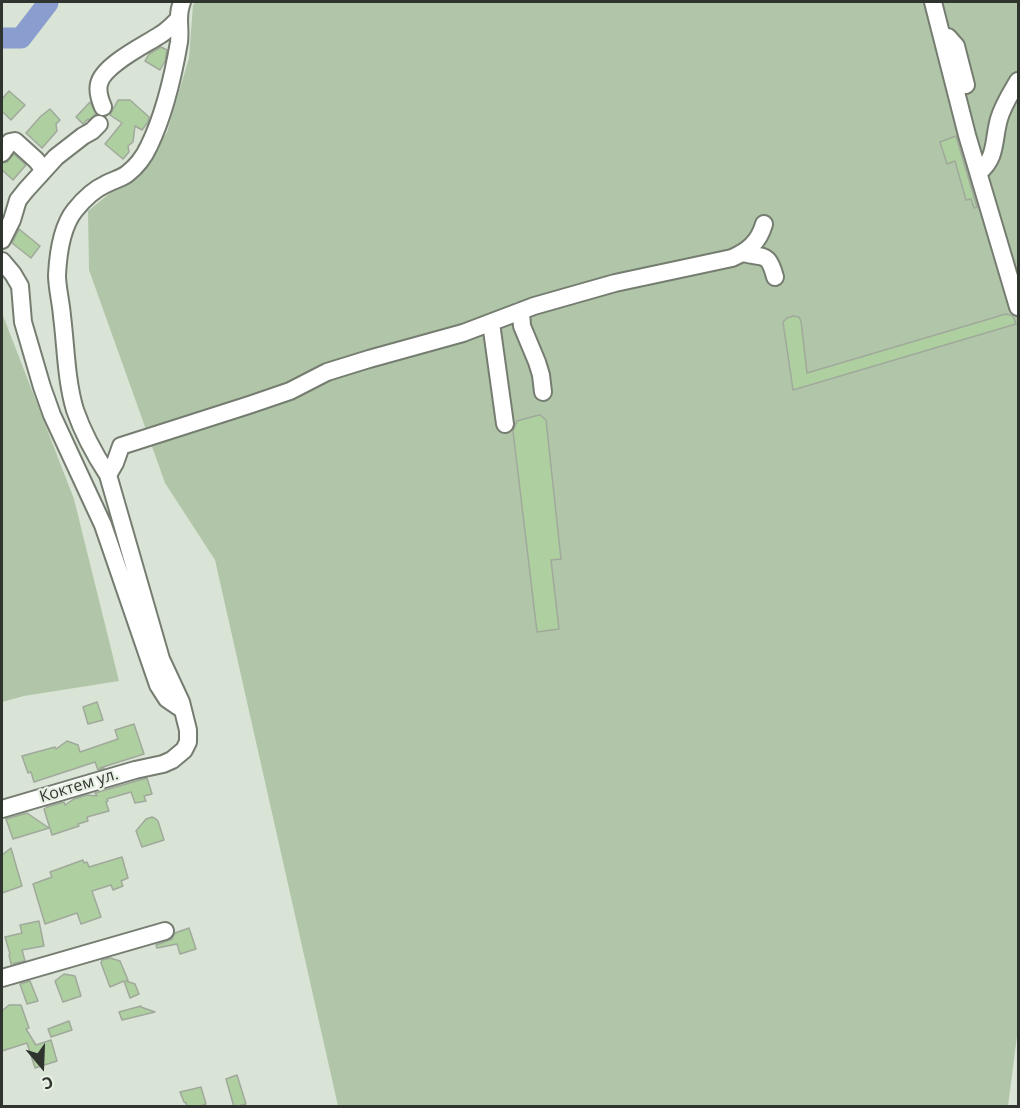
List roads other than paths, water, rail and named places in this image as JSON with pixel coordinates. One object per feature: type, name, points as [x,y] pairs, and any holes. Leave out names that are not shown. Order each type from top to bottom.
[{"type":"street","points":[[182,2],[178,20],[179,38],[169,92],[162,117],[148,148],[133,170],[105,184],[88,196],[74,211],[60,253],[57,276],[71,393],[76,413],[92,449],[108,475],[161,659],[174,684],[183,710]]},
{"type":"street","points":[[933,2],[967,135],[983,169],[1018,307]]},
{"type":"street","points":[[103,107],[99,96],[99,83],[103,75],[114,64],[160,35],[178,20]]},
{"type":"street","points":[[983,169],[992,155],[999,119],[1018,81]]},
{"type":"street","points":[[2,240],[12,220],[18,200],[56,157],[99,124]]},
{"type":"street","points":[[2,153],[10,142],[15,141],[44,170]]},
{"type":"street","points":[[2,200],[12,220]]},
{"type":"street","points":[[108,475],[122,446],[260,402],[290,391],[327,372],[440,341],[534,306],[615,283],[717,262],[743,253],[761,234],[764,224]]},
{"type":"street","points":[[743,253],[762,255],[769,260],[775,277]]},
{"type":"street","points":[[2,261],[20,286],[23,322],[52,415],[104,525],[158,685],[167,699],[183,710]]},
{"type":"street","points":[[521,311],[522,326],[539,368],[543,392]]},
{"type":"street","points":[[491,323],[505,424]]},
{"type":"street","name":"Коктем ул.","points":[[2,809],[172,760],[184,750],[188,742],[188,730],[183,710]]},
{"type":"street","points":[[2,978],[165,931]]},
{"type":"waterway","points":[[2,38],[21,38],[47,2]]}]
